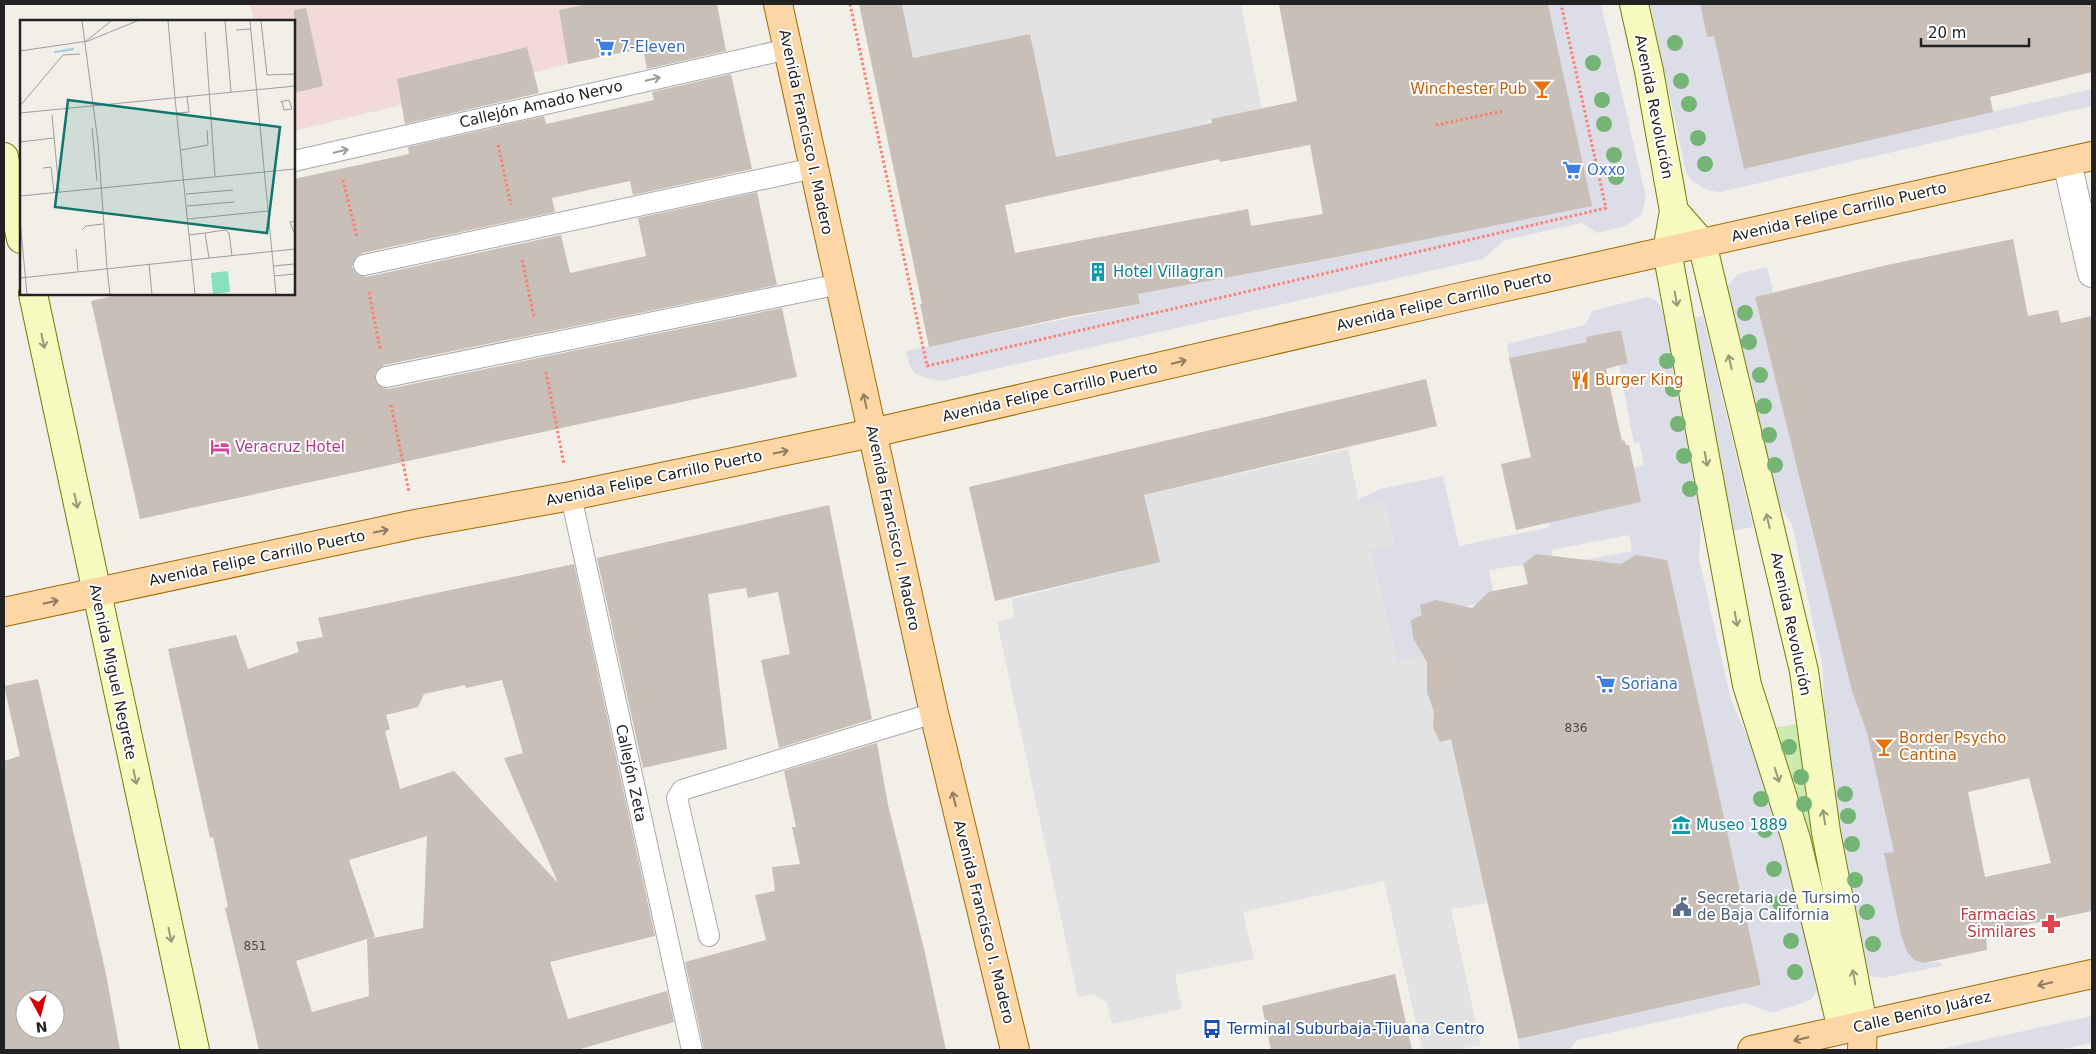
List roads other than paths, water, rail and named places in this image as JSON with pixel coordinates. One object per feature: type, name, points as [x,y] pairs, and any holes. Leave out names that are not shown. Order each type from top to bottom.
[{"type":"main road","name":"Avenida Francisco I. Madero","points":[[778,4],[934,713],[1015,1050]]},
{"type":"main road","name":"Avenida Revolución","points":[[1634,4],[1649,70],[1674,211],[1668,251],[1747,684],[1796,839],[1855,1039]]},
{"type":"main road","points":[[4,157],[20,225]]},
{"type":"main road","name":"Avenida Felipe Carrillo Puerto","points":[[4,612],[415,524],[571,496],[872,433],[1702,243],[2080,159]]},
{"type":"main road","name":"Avenida Revolución","points":[[1674,211],[1702,243],[1804,671],[1855,1039]]},
{"type":"main road","name":"Avenida Miguel Negrete","points":[[33,295],[95,592],[195,1050]]},
{"type":"main road","name":"Calle Benito Juárez","points":[[1752,1050],[1855,1039],[2092,974]]},
{"type":"street","points":[[2080,159],[2092,272]]},
{"type":"lane","name":"Callejón Amado Nervo","points":[[295,161],[788,49]]},
{"type":"lane","points":[[364,264],[814,168]]},
{"type":"lane","points":[[386,377],[840,284]]},
{"type":"lane","name":"Callejón Zeta","points":[[571,496],[692,1050]]},
{"type":"lane","points":[[709,936],[677,798],[682,790],[934,713]]},
{"type":"place","name":"7-Eleven","points":[[605,47]]},
{"type":"place","name":"Winchester Pub","points":[[1542,89]]},
{"type":"place","name":"Oxxo","points":[[1572,170]]},
{"type":"place","name":"Hotel Villagran","points":[[1098,272]]},
{"type":"place","name":"Burger King","points":[[1580,380]]},
{"type":"place","name":"Veracruz Hotel","points":[[220,447]]},
{"type":"place","name":"Soriana","points":[[1606,684]]},
{"type":"place","name":"Border Psycho Cantina","points":[[1884,747]]},
{"type":"place","name":"Museo 1889","points":[[1681,825]]},
{"type":"place","name":"Secretaria de Tursimo de Baja California","points":[[1682,907]]},
{"type":"place","name":"Farmacias Similares","points":[[2051,924]]},
{"type":"place","name":"Terminal Suburbaja-Tijuana Centro","points":[[1212,1029]]}]
